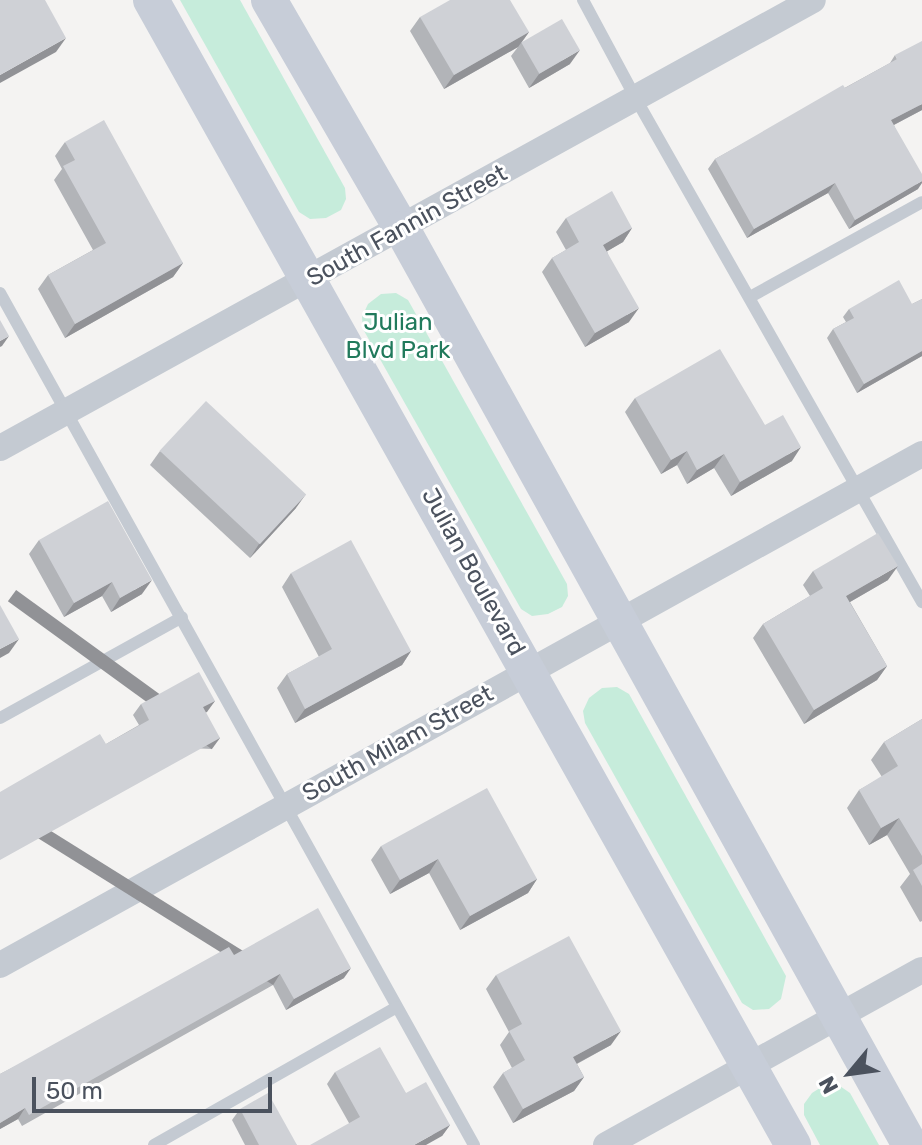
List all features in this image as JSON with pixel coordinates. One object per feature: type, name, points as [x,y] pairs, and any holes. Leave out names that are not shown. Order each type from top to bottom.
[{"type":"street","name":"Julian Boulevard","points":[[151,0],[793,1145]]},
{"type":"street","points":[[269,0],[402,229],[910,1145]]},
{"type":"street","name":"South Fannin Street","points":[[0,448],[813,0]]},
{"type":"street","name":"South Milam Street","points":[[0,965],[922,454]]},
{"type":"street","points":[[606,1145],[922,970]]},
{"type":"lane","points":[[583,0],[922,602]]},
{"type":"lane","points":[[750,297],[922,202]]},
{"type":"lane","points":[[0,293],[474,1145]]},
{"type":"lane","points":[[0,718],[182,617]]},
{"type":"lane","points":[[154,1145],[397,1007]]},
{"type":"green space","points":[[180,0],[240,0],[345,188],[346,199],[341,210],[326,218],[310,219],[299,212]]},
{"type":"green space","name":"Julian Blvd Park","points":[[396,293],[408,300],[567,584],[568,596],[562,607],[548,614],[532,616],[521,609],[363,329],[362,317],[368,304],[381,294]]},
{"type":"green space","points":[[617,687],[629,694],[786,976],[781,999],[769,1009],[753,1010],[742,1003],[585,723],[583,711],[589,698],[602,688]]},
{"type":"green space","points":[[837,1084],[850,1093],[879,1145],[820,1145],[804,1115],[804,1104],[812,1093],[823,1086]]},
{"type":"building","points":[[0,0],[45,0],[66,38],[0,75]]},
{"type":"building","points":[[450,0],[510,0],[529,32],[454,75],[420,17]]},
{"type":"building","points":[[562,19],[580,50],[539,74],[521,43]]},
{"type":"building","points":[[922,41],[922,104],[891,120],[922,174],[922,181],[855,220],[835,183],[754,229],[715,159],[843,85],[845,88],[897,59],[895,55]]},
{"type":"building","points":[[104,120],[183,263],[75,324],[48,275],[106,243],[63,166],[75,160],[65,142]]},
{"type":"building","points":[[612,191],[632,228],[603,245],[639,308],[595,333],[552,258],[579,242],[566,218]]},
{"type":"building","points":[[899,280],[912,304],[922,299],[922,351],[864,384],[833,329],[854,318],[849,309]]},
{"type":"building","points":[[0,320],[9,336],[0,341]]},
{"type":"building","points":[[720,349],[765,425],[783,415],[801,447],[740,482],[724,454],[697,470],[687,451],[671,460],[635,398]]},
{"type":"building","points":[[206,401],[306,494],[260,544],[160,451]]},
{"type":"building","points":[[108,501],[152,580],[120,598],[112,582],[74,603],[39,540]]},
{"type":"building","points":[[878,533],[898,566],[846,596],[887,666],[814,710],[763,624],[823,588],[813,571]]},
{"type":"building","points":[[351,540],[411,651],[305,709],[287,674],[332,649],[291,573]]},
{"type":"building","points":[[0,605],[19,639],[0,649]]},
{"type":"building","points":[[199,672],[215,701],[203,707],[220,738],[0,860],[0,792],[100,734],[106,744],[149,720],[141,704]]},
{"type":"building","points":[[922,719],[922,856],[899,818],[881,828],[859,790],[898,766],[884,742]]},
{"type":"building","points":[[487,788],[537,879],[470,916],[438,859],[400,880],[381,846]]},
{"type":"building","points":[[922,864],[922,886],[913,870]]},
{"type":"building","points":[[318,908],[351,968],[294,999],[280,974],[29,1115],[25,1108],[0,1123],[0,1074],[229,947],[234,955]]},
{"type":"building","points":[[569,936],[621,1031],[573,1057],[584,1077],[523,1109],[503,1073],[525,1060],[509,1031],[522,1024],[496,975]]},
{"type":"building","points":[[380,1047],[406,1093],[426,1082],[450,1125],[414,1145],[310,1145],[360,1117],[335,1072]]},
{"type":"building","points":[[268,1093],[297,1145],[259,1145],[240,1109]]}]
